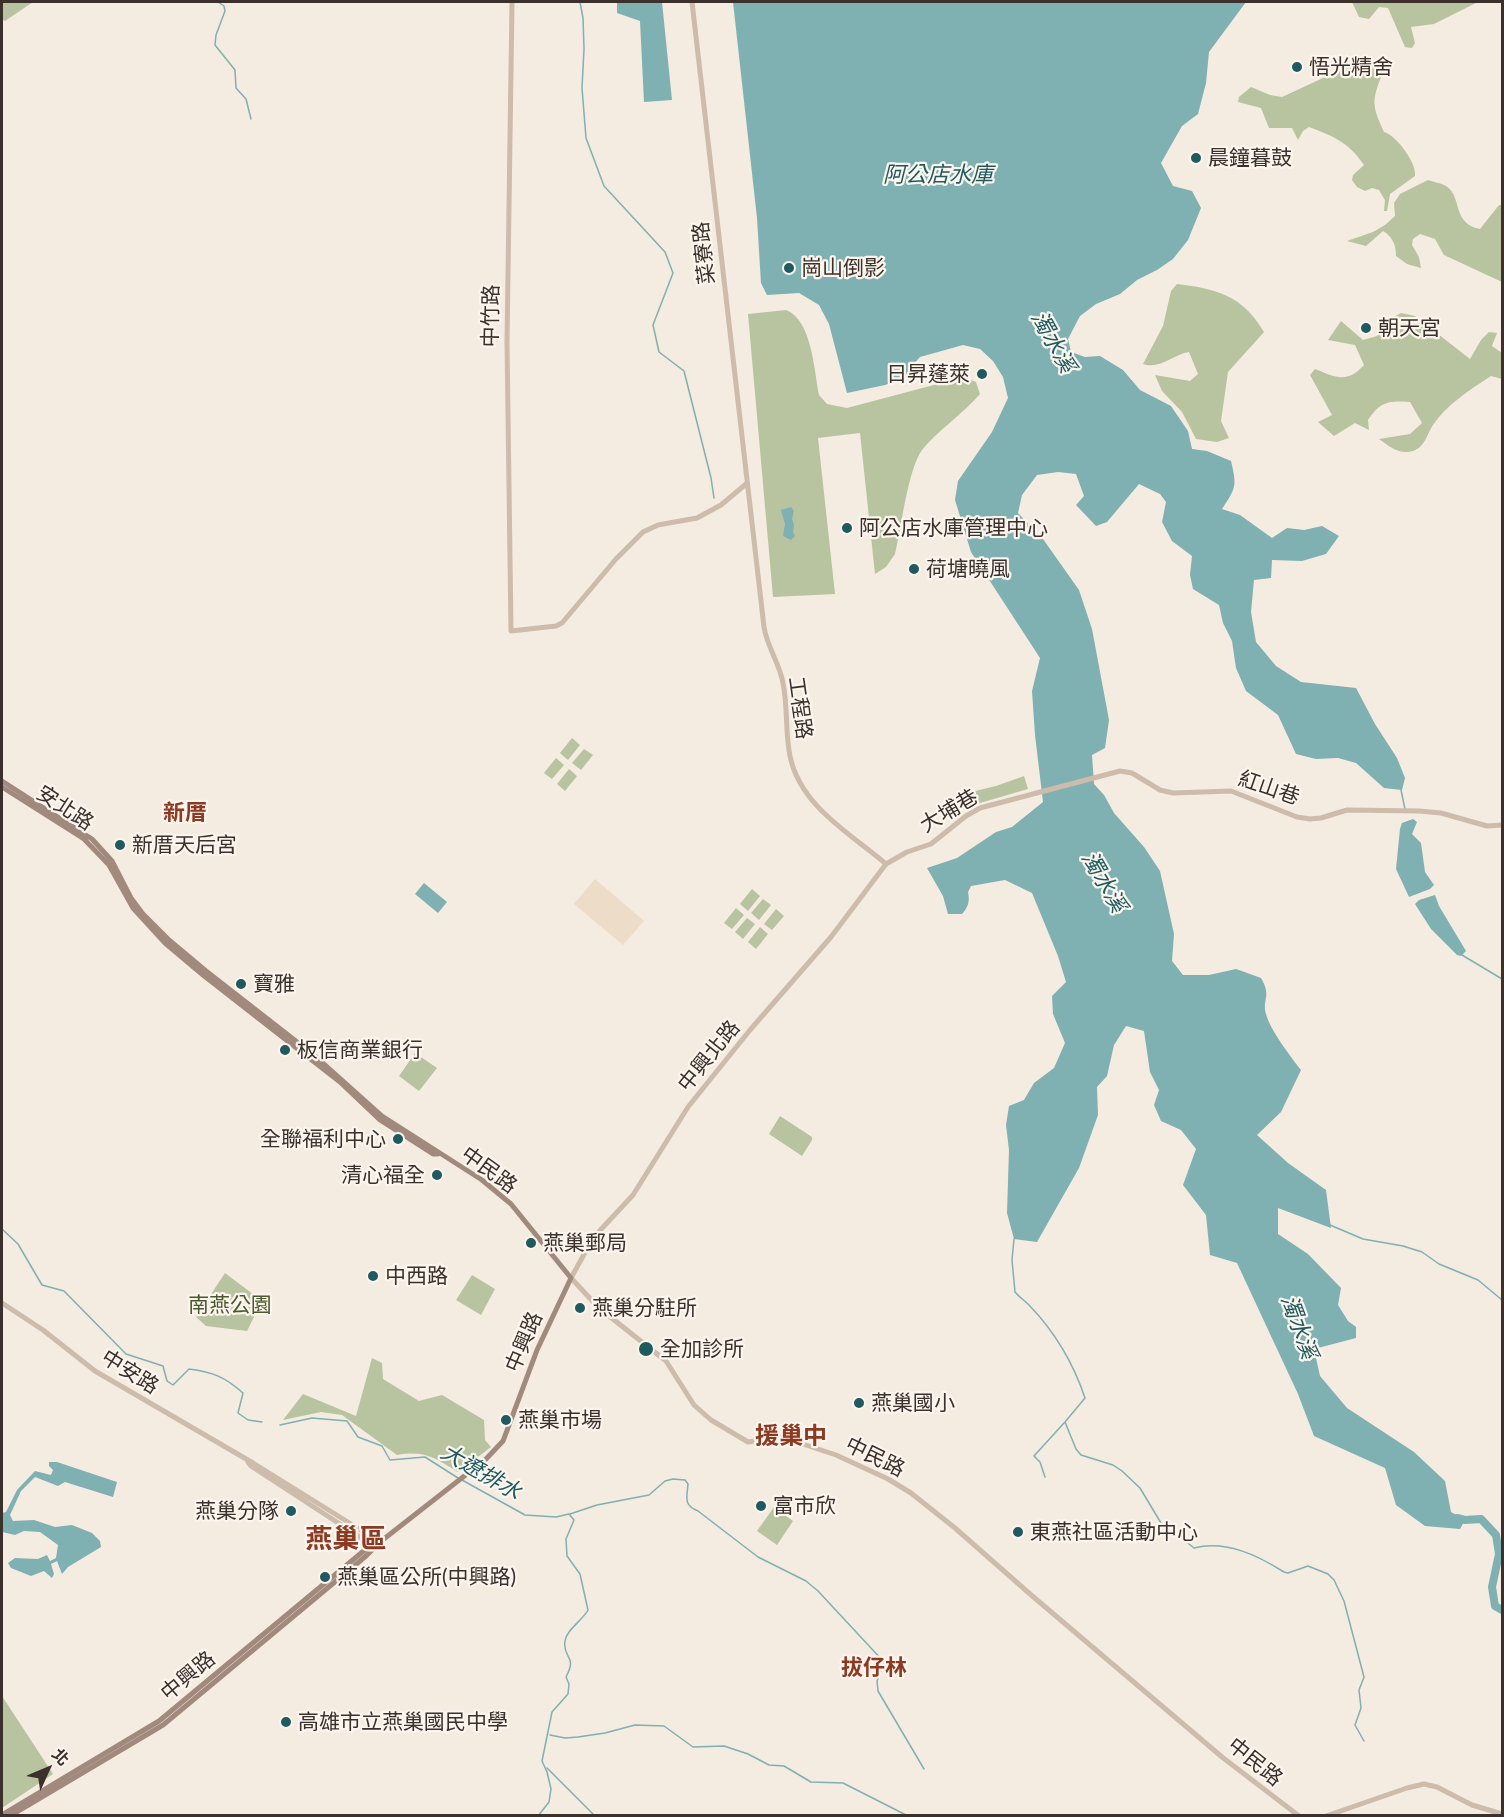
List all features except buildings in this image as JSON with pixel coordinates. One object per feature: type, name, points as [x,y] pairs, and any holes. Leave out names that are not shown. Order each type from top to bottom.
[{"type":"main road","name":"安北路","points":[[2,781],[88,836],[106,854],[125,884]]},
{"type":"main road","name":"安北路","points":[[2,787],[84,839],[109,864],[125,893]]},
{"type":"main road","name":"中民路","points":[[125,884],[131,898],[143,914],[176,946],[315,1056],[382,1116],[482,1180],[511,1204],[572,1278]]},
{"type":"main road","name":"中民路","points":[[125,893],[133,908],[165,943],[203,975],[312,1059],[380,1120],[433,1154],[440,1155]]},
{"type":"main road","name":"中興路","points":[[2,1815],[159,1721],[486,1459],[505,1437],[537,1350],[572,1278]]},
{"type":"main road","name":"中興路","points":[[10,1815],[163,1725],[376,1545]]},
{"type":"street","name":"中竹路","points":[[512,2],[507,332],[511,631],[556,626],[562,623],[616,559],[643,532],[658,525],[697,518],[734,495],[746,484]]},
{"type":"street","name":"菜寮路","points":[[692,2],[746,484]]},
{"type":"street","name":"工程路","points":[[746,484],[766,637],[782,677],[787,707],[788,738],[794,768],[820,810],[886,864]]},
{"type":"street","name":"紅山巷","points":[[1032,793],[1120,771],[1132,773],[1160,790],[1173,794],[1231,791],[1297,817],[1310,819],[1347,810],[1405,811],[1441,813],[1487,826],[1503,825]]},
{"type":"street","name":"大埔巷","points":[[886,864],[907,852],[931,844],[966,816],[980,808],[1032,793]]},
{"type":"street","name":"中興北路","points":[[572,1278],[593,1238],[633,1195],[688,1107],[750,1030],[831,937],[886,864]]},
{"type":"street","name":"中民路","points":[[572,1278],[599,1308],[666,1361],[694,1405],[711,1420],[748,1442],[782,1437],[836,1455],[888,1479],[911,1493],[1222,1757],[1299,1815]]},
{"type":"street","name":"中安路","points":[[2,1303],[43,1330],[95,1371],[247,1461],[376,1545]]},
{"type":"street","points":[[1326,1815],[1424,1784],[1437,1787],[1472,1805],[1503,1814]]},
{"type":"green space","points":[[2,2],[33,2],[5,21],[2,19]]},
{"type":"green space","points":[[1352,2],[1478,2],[1434,24],[1411,27],[1415,43],[1412,48],[1405,47],[1388,8],[1379,7],[1369,19],[1359,17]]},
{"type":"green space","points":[[1364,59],[1378,63],[1383,72],[1374,102],[1384,132],[1394,138],[1405,150],[1415,170],[1415,176],[1390,194],[1387,211],[1384,211],[1385,200],[1379,190],[1372,188],[1365,191],[1357,187],[1352,180],[1353,175],[1364,165],[1334,137],[1309,127],[1303,131],[1298,140],[1292,128],[1269,128],[1261,108],[1238,102],[1239,97],[1251,87],[1282,97]]},
{"type":"green space","points":[[1428,180],[1444,185],[1451,191],[1461,216],[1471,226],[1480,229],[1499,205],[1502,205],[1502,282],[1444,255],[1435,239],[1420,234],[1413,239],[1412,245],[1419,257],[1421,268],[1407,264],[1396,256],[1393,242],[1383,231],[1366,246],[1347,241],[1385,225],[1395,216],[1394,203],[1400,194]]},
{"type":"green space","points":[[1177,284],[1204,288],[1227,296],[1247,310],[1264,332],[1228,372],[1221,421],[1229,438],[1217,442],[1196,439],[1182,412],[1162,391],[1155,375],[1190,381],[1198,374],[1189,352],[1155,365],[1143,364],[1163,326],[1171,291]]},
{"type":"green space","points":[[786,310],[795,315],[807,335],[819,395],[827,404],[847,408],[964,377],[976,382],[980,394],[922,450],[909,485],[895,554],[886,567],[875,574],[860,433],[818,438],[835,594],[773,597],[748,314]]},
{"type":"green space","points":[[1401,313],[1415,316],[1470,359],[1481,340],[1489,332],[1497,333],[1492,346],[1502,353],[1502,379],[1491,376],[1459,398],[1445,410],[1423,443],[1413,451],[1399,451],[1379,439],[1410,434],[1422,423],[1410,402],[1396,401],[1381,406],[1368,420],[1369,430],[1355,423],[1334,436],[1318,422],[1332,415],[1310,375],[1315,369],[1346,377],[1364,365],[1355,345],[1328,340],[1341,321],[1363,340],[1377,336],[1390,319]]},
{"type":"green space","points":[[572,738],[580,745],[568,760],[560,753]]},
{"type":"green space","points":[[584,749],[593,755],[581,770],[572,763]]},
{"type":"green space","points":[[556,758],[564,765],[552,779],[544,773]]},
{"type":"green space","points":[[569,769],[577,776],[565,791],[557,784]]},
{"type":"green space","points":[[1024,776],[1028,789],[966,809],[964,795],[967,793]]},
{"type":"green space","points":[[752,889],[760,896],[748,911],[740,904]]},
{"type":"green space","points":[[763,899],[771,905],[759,920],[751,913]]},
{"type":"green space","points":[[736,908],[744,915],[732,929],[724,923]]},
{"type":"green space","points":[[776,909],[784,916],[772,930],[764,924]]},
{"type":"green space","points":[[747,918],[755,924],[743,939],[735,932]]},
{"type":"green space","points":[[760,927],[768,934],[756,949],[748,942]]},
{"type":"green space","points":[[415,1053],[437,1068],[419,1091],[399,1076]]},
{"type":"green space","points":[[780,1116],[812,1137],[802,1156],[769,1134]]},
{"type":"green space","name":"南燕公園","points":[[225,1273],[262,1301],[247,1331],[206,1326],[196,1317]]},
{"type":"green space","points":[[472,1275],[495,1289],[481,1315],[456,1300]]},
{"type":"green space","points":[[372,1358],[382,1363],[383,1379],[419,1401],[442,1395],[484,1420],[485,1440],[491,1447],[458,1472],[423,1454],[397,1455],[342,1415],[321,1412],[283,1420],[303,1394],[356,1416]]},
{"type":"green space","points":[[774,1507],[793,1521],[777,1545],[757,1531]]},
{"type":"green space","points":[[2,1696],[53,1774],[2,1808]]},
{"type":"shaded area","points":[[595,879],[644,921],[623,945],[574,904]]},
{"type":"water","points":[[617,2],[662,2],[672,100],[644,102],[640,21],[617,13]]},
{"type":"water","name":"阿公店水庫","points":[[733,2],[1246,2],[1209,52],[1206,83],[1198,114],[1182,126],[1161,163],[1173,186],[1192,191],[1201,208],[1188,240],[1173,259],[1137,280],[1120,294],[1096,304],[1080,316],[1068,339],[1071,352],[1085,357],[1100,356],[1123,370],[1140,390],[1171,406],[1188,431],[1192,449],[1207,451],[1231,461],[1234,486],[1222,509],[1240,515],[1272,538],[1287,528],[1304,530],[1322,526],[1339,536],[1326,554],[1302,561],[1272,560],[1271,578],[1254,580],[1251,612],[1256,642],[1276,666],[1301,682],[1356,688],[1397,758],[1405,778],[1402,790],[1384,788],[1356,763],[1338,758],[1316,759],[1296,754],[1278,715],[1246,691],[1236,668],[1232,641],[1223,623],[1219,605],[1193,589],[1190,575],[1192,556],[1172,541],[1162,522],[1166,502],[1160,494],[1139,484],[1107,522],[1096,526],[1076,505],[1084,496],[1076,474],[1058,472],[1037,475],[1022,495],[1018,513],[1043,539],[1079,590],[1092,629],[1109,720],[1105,748],[1092,755],[1094,784],[1160,871],[1174,934],[1172,961],[1183,975],[1209,975],[1236,969],[1261,978],[1266,989],[1265,1009],[1268,1020],[1281,1043],[1301,1070],[1281,1112],[1257,1135],[1288,1163],[1326,1190],[1331,1228],[1278,1208],[1278,1234],[1308,1254],[1341,1288],[1338,1305],[1348,1321],[1356,1327],[1356,1338],[1314,1349],[1320,1376],[1347,1408],[1414,1452],[1445,1481],[1451,1512],[1465,1520],[1460,1529],[1425,1526],[1396,1505],[1385,1468],[1314,1436],[1298,1394],[1237,1263],[1210,1255],[1206,1215],[1183,1185],[1196,1149],[1181,1130],[1161,1121],[1154,1105],[1159,1090],[1150,1072],[1144,1031],[1126,1026],[1114,1045],[1107,1076],[1097,1087],[1098,1115],[1079,1168],[1037,1242],[1014,1239],[1007,1213],[1009,1150],[1006,1125],[1009,1106],[1024,1100],[1034,1083],[1054,1068],[1065,1043],[1053,1014],[1052,996],[1066,982],[1058,956],[1032,893],[1005,880],[971,886],[968,892],[968,904],[962,914],[948,914],[943,896],[927,868],[957,858],[996,832],[1012,827],[1043,802],[1032,691],[1040,658],[971,552],[955,500],[958,481],[992,432],[1008,398],[1003,377],[993,361],[980,349],[963,345],[920,357],[911,367],[910,376],[885,385],[847,393],[829,324],[819,305],[799,293],[767,295],[761,283],[757,218]]},
{"type":"water","points":[[791,507],[794,511],[792,519],[795,536],[791,540],[783,536],[785,524],[781,510]]},
{"type":"water","points":[[1413,819],[1417,822],[1412,834],[1421,843],[1425,872],[1434,885],[1430,889],[1409,897],[1396,869],[1402,823]]},
{"type":"water","points":[[424,883],[447,902],[438,913],[415,894]]},
{"type":"water","points":[[1435,895],[1439,906],[1466,951],[1461,956],[1457,955],[1431,929],[1415,904],[1419,900]]},
{"type":"water","points":[[49,1462],[57,1462],[117,1482],[113,1497],[65,1482],[58,1486],[35,1477],[21,1491],[10,1515],[13,1521],[34,1520],[55,1527],[72,1525],[92,1533],[100,1541],[101,1547],[68,1567],[62,1574],[57,1561],[51,1564],[54,1574],[52,1578],[44,1571],[31,1576],[11,1568],[8,1563],[15,1558],[38,1559],[47,1555],[50,1561],[56,1558],[58,1545],[40,1532],[24,1531],[15,1535],[2,1532],[2,1513],[6,1512],[17,1490],[35,1471],[51,1475],[53,1470]]},
{"type":"waterway","points":[[218,2],[224,6],[225,11],[216,35],[215,45],[235,70],[236,88],[246,99],[251,119]]},
{"type":"waterway","points":[[580,2],[583,18],[582,88],[586,138],[604,186],[665,252],[673,273],[653,325],[659,352],[684,371],[714,498]]},
{"type":"waterway","points":[[1401,790],[1405,809]]},
{"type":"waterway","points":[[1462,955],[1502,979]]},
{"type":"waterway","points":[[1330,1225],[1363,1239],[1422,1252],[1439,1264],[1478,1280],[1502,1300]]},
{"type":"waterway","name":"大遼排水","points":[[2,1229],[18,1244],[42,1285],[64,1291],[126,1354],[163,1366],[167,1381],[173,1385],[189,1369],[218,1376],[243,1393],[238,1413],[248,1420],[262,1422]]},
{"type":"waterway","points":[[1014,1239],[1012,1260],[1015,1292],[1038,1315],[1055,1337],[1075,1372],[1085,1398],[1065,1422],[1076,1449],[1081,1455],[1113,1465],[1122,1471],[1140,1488],[1164,1528],[1178,1535],[1194,1548],[1218,1546],[1241,1551],[1288,1573],[1308,1566],[1328,1574],[1334,1580],[1344,1601],[1364,1677],[1359,1690],[1361,1708],[1355,1725],[1364,1741]]},
{"type":"waterway","name":"大遼排水","points":[[280,1425],[312,1418],[347,1421],[358,1437],[382,1446],[390,1460],[425,1457],[458,1478]]},
{"type":"waterway","points":[[1045,1477],[1040,1462],[1034,1456],[1064,1423]]},
{"type":"waterway","name":"大遼排水","points":[[462,1480],[525,1515],[556,1517],[569,1514],[574,1520],[566,1539],[567,1556],[580,1574],[588,1610],[565,1641],[570,1661],[566,1677],[569,1684],[568,1694],[552,1712],[542,1761],[551,1789],[549,1802],[538,1816]]},
{"type":"waterway","points":[[570,1514],[597,1505],[649,1495],[665,1481],[685,1480],[688,1484],[688,1504],[693,1509],[758,1557],[806,1581],[884,1662],[877,1681],[878,1691],[924,1769]]},
{"type":"waterway","name":"濁水溪","points":[[1457,1518],[1481,1519],[1496,1535],[1499,1554],[1492,1587],[1495,1606],[1502,1610]]},
{"type":"waterway","points":[[884,1662],[898,1663]]},
{"type":"waterway","points":[[550,1735],[565,1738],[578,1737],[635,1725],[664,1726],[693,1747],[724,1746],[748,1754],[769,1765],[784,1766],[811,1782],[843,1783],[908,1816]]},
{"type":"waterway","points":[[547,1768],[595,1816]]},
{"type":"place","name":"悟光精舍","points":[[1297,67]]},
{"type":"place","name":"晨鐘暮鼓","points":[[1196,158]]},
{"type":"place","name":"崗山倒影","points":[[789,268]]},
{"type":"place","name":"朝天宮","points":[[1366,328]]},
{"type":"place","name":"日昇蓬萊","points":[[982,374]]},
{"type":"place","name":"阿公店水庫管理中心","points":[[847,528]]},
{"type":"place","name":"荷塘曉風","points":[[914,569]]},
{"type":"place","name":"新厝天后宮","points":[[120,845]]},
{"type":"place","name":"寶雅","points":[[241,984]]},
{"type":"place","name":"板信商業銀行","points":[[285,1050]]},
{"type":"place","name":"全聯福利中心","points":[[398,1139]]},
{"type":"place","name":"清心福全","points":[[437,1175]]},
{"type":"place","name":"燕巢郵局","points":[[531,1243]]},
{"type":"place","name":"中西路","points":[[373,1276]]},
{"type":"place","name":"燕巢分駐所","points":[[580,1308]]},
{"type":"place","name":"全加診所","points":[[646,1349]]},
{"type":"place","name":"燕巢國小","points":[[859,1403]]},
{"type":"place","name":"燕巢市場","points":[[506,1420]]},
{"type":"place","name":"富市欣","points":[[761,1506]]},
{"type":"place","name":"燕巢分隊","points":[[291,1511]]},
{"type":"place","name":"東燕社區活動中心","points":[[1018,1532]]},
{"type":"place","name":"燕巢區公所(中興路)","points":[[325,1577]]},
{"type":"place","name":"高雄市立燕巢國民中學","points":[[286,1722]]},
{"type":"district","name":"新厝","points":[[185,813]]},
{"type":"district","name":"援巢中","points":[[791,1436]]},
{"type":"district","name":"燕巢區","points":[[346,1539]]},
{"type":"district","name":"拔仔林","points":[[874,1668]]}]
